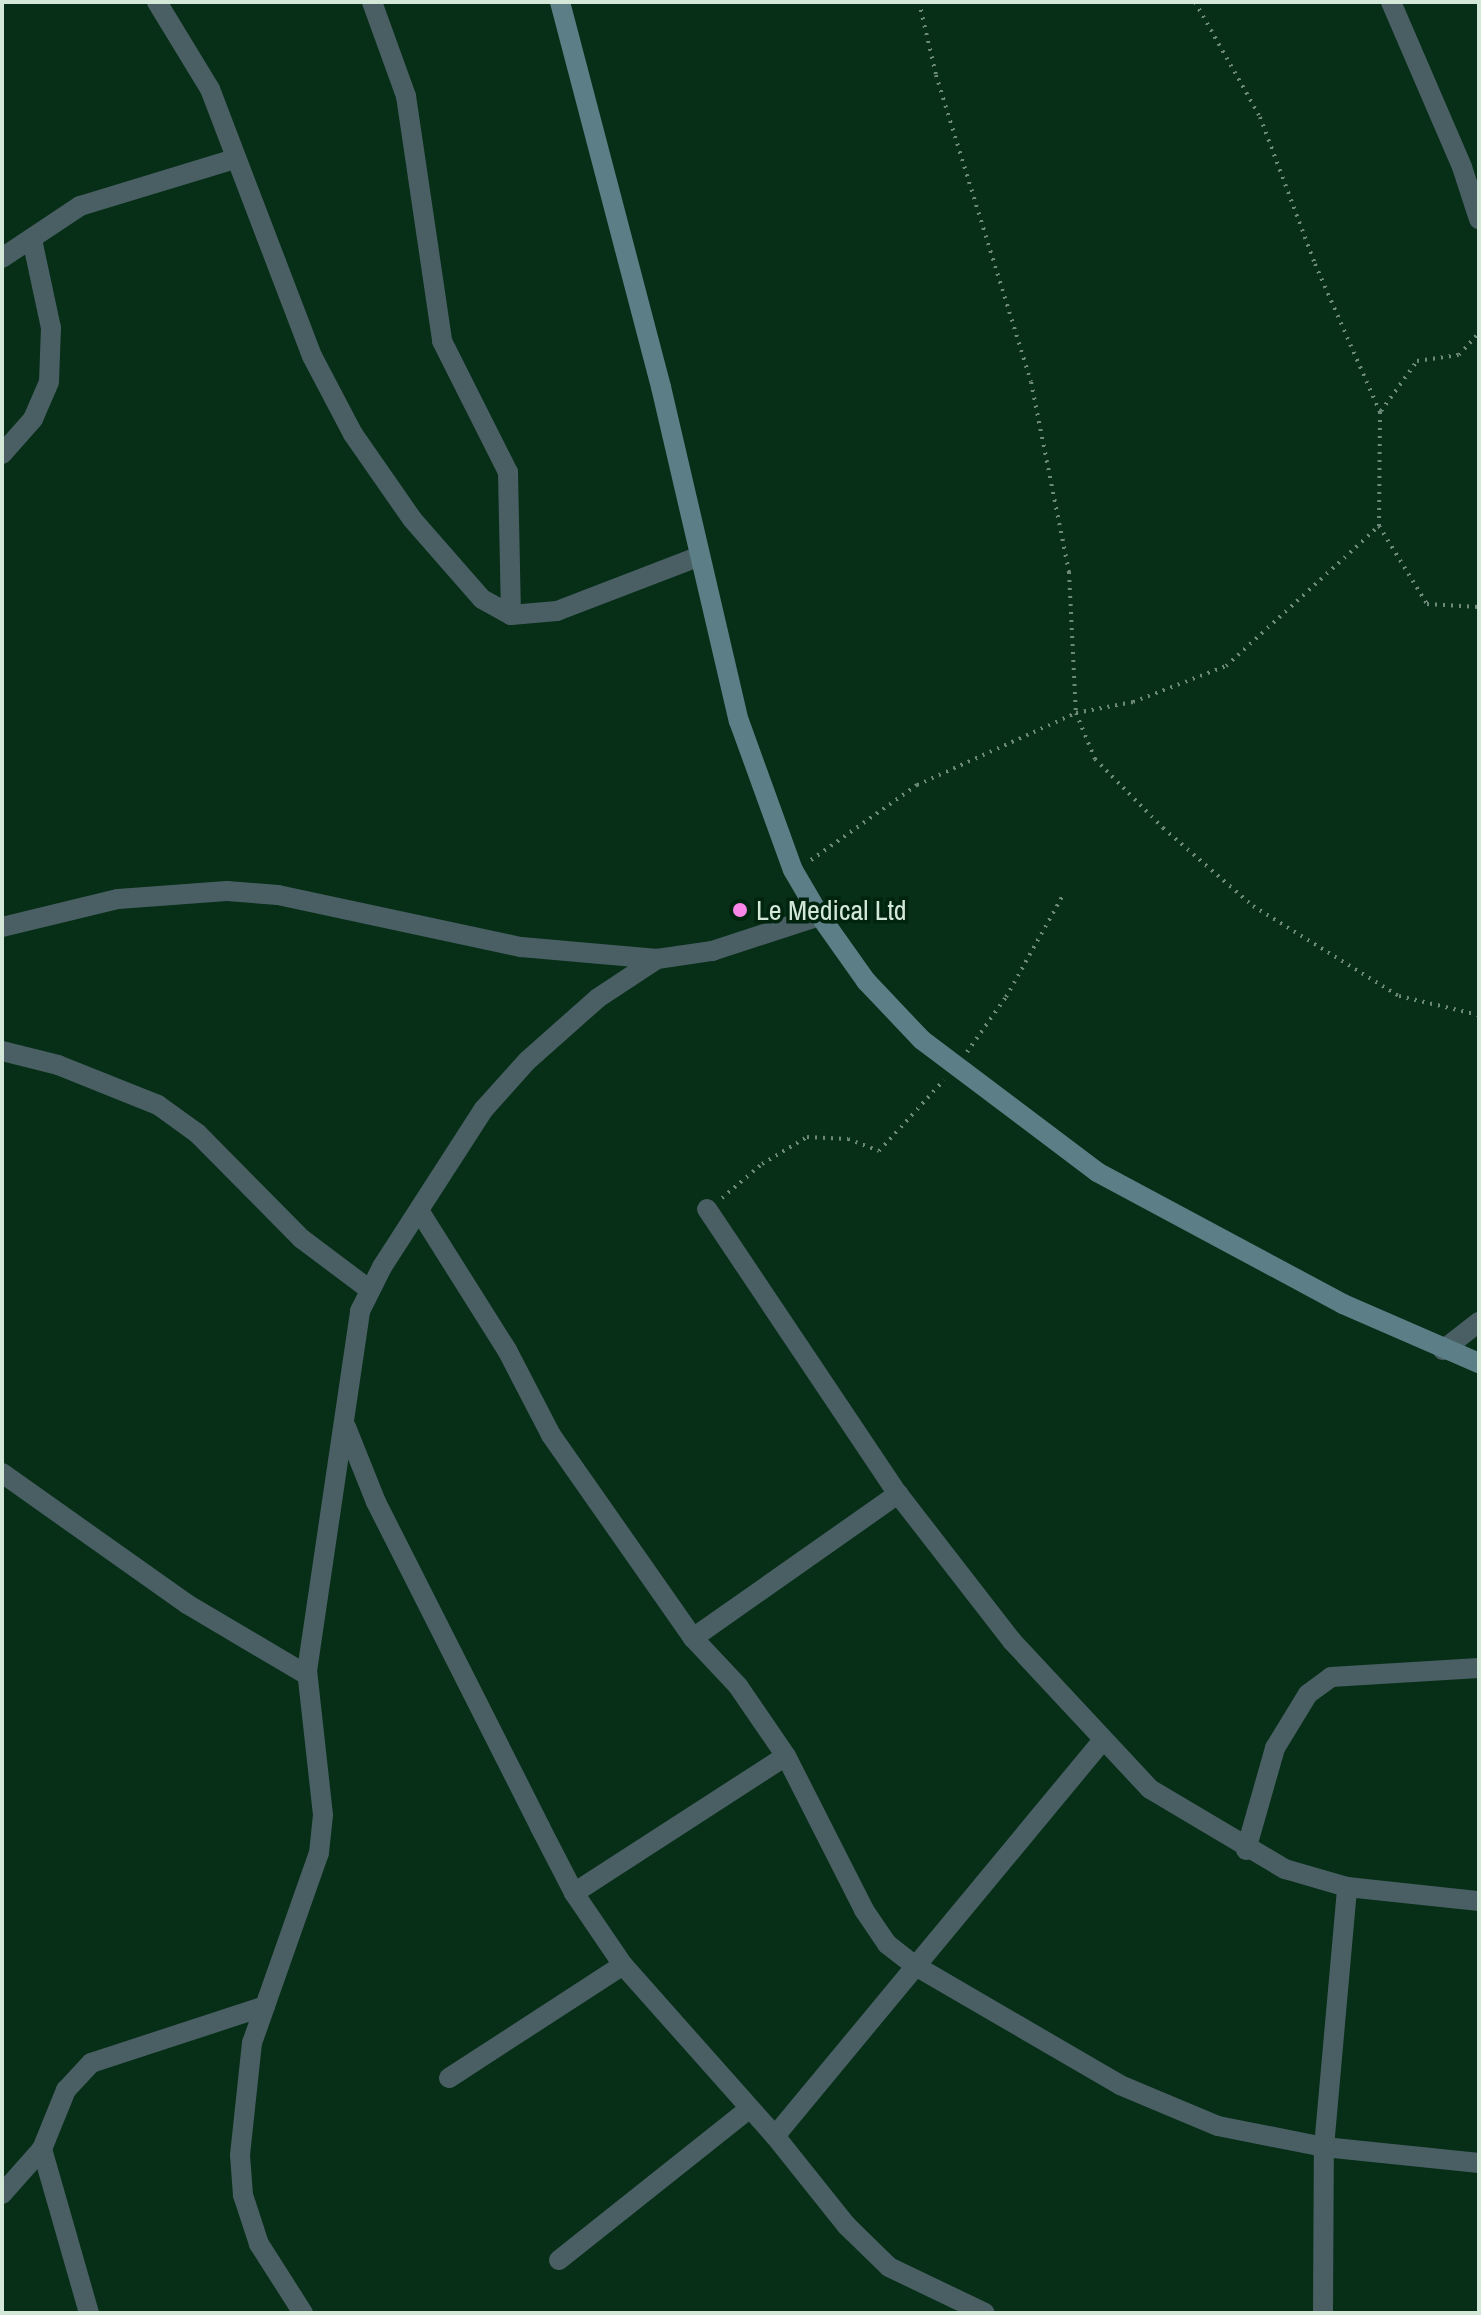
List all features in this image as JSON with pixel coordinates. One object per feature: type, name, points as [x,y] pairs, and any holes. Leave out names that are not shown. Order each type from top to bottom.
[{"type":"main road","points":[[560,2],[661,387],[739,721],[793,870],[820,916],[866,981],[956,1067],[1097,1172],[1343,1304],[1443,1350],[1479,1363]]},
{"type":"street","points":[[157,2],[210,89],[312,356],[353,434],[422,531],[482,599],[511,615],[557,611],[700,556]]},
{"type":"street","points":[[372,2],[406,96],[442,341],[508,472],[511,615]]},
{"type":"street","points":[[1391,2],[1457,154],[1479,219]]},
{"type":"street","points":[[2,258],[80,206],[235,159]]},
{"type":"street","points":[[2,454],[33,419],[49,382],[51,328],[32,239]]},
{"type":"street","points":[[2,927],[118,899],[227,891],[278,895],[521,947],[657,959],[712,951],[820,916]]},
{"type":"street","points":[[303,2313],[265,2256],[243,2195],[244,2092],[252,2043],[319,1853],[323,1815],[307,1675],[346,1425],[356,1336],[370,1290],[484,1109],[527,1061],[598,998],[657,959]]},
{"type":"street","points":[[2,1051],[58,1065],[158,1105],[197,1133],[302,1239],[370,1290]]},
{"type":"street","points":[[707,1209],[898,1494],[1012,1641],[1150,1789],[1246,1850],[1285,1869],[1347,1887],[1479,1901]]},
{"type":"street","points":[[420,1212],[507,1350],[551,1435],[693,1638],[738,1686],[786,1756],[864,1910],[887,1944],[914,1965],[1120,2085],[1218,2126],[1324,2147],[1479,2163]]},
{"type":"street","points":[[1443,1350],[1479,1322]]},
{"type":"street","points":[[346,1425],[376,1502],[574,1893],[623,1965],[775,2136],[846,2225],[889,2267],[930,2292],[985,2313]]},
{"type":"street","points":[[2,1473],[187,1604],[307,1675]]},
{"type":"street","points":[[693,1638],[898,1494]]},
{"type":"street","points":[[1246,1850],[1275,1748],[1308,1694],[1331,1677],[1479,1668]]},
{"type":"street","points":[[775,2136],[1103,1740]]},
{"type":"street","points":[[574,1893],[786,1756]]},
{"type":"street","points":[[1323,2313],[1324,2147],[1347,1887]]},
{"type":"street","points":[[449,2078],[623,1965]]},
{"type":"street","points":[[2,2194],[42,2149],[66,2090],[91,2063],[265,2006]]},
{"type":"street","points":[[559,2260],[749,2109]]},
{"type":"street","points":[[42,2149],[89,2313]]},
{"type":"path","points":[[919,2],[936,75],[1031,382],[1069,572],[1076,713],[1095,759],[1163,828],[1253,906],[1399,996],[1479,1015]]},
{"type":"path","points":[[1195,2],[1260,117],[1315,264],[1380,412],[1379,526],[1427,604],[1479,607]]},
{"type":"path","points":[[1380,412],[1417,361],[1459,355],[1479,333]]},
{"type":"path","points":[[793,870],[917,785],[1076,713],[1133,702],[1226,666],[1379,526]]},
{"type":"path","points":[[707,1209],[762,1164],[807,1137],[848,1139],[879,1151],[956,1067],[1006,997],[1062,897]]},
{"type":"place","name":"Le Medical Ltd","points":[[740,910]]}]
